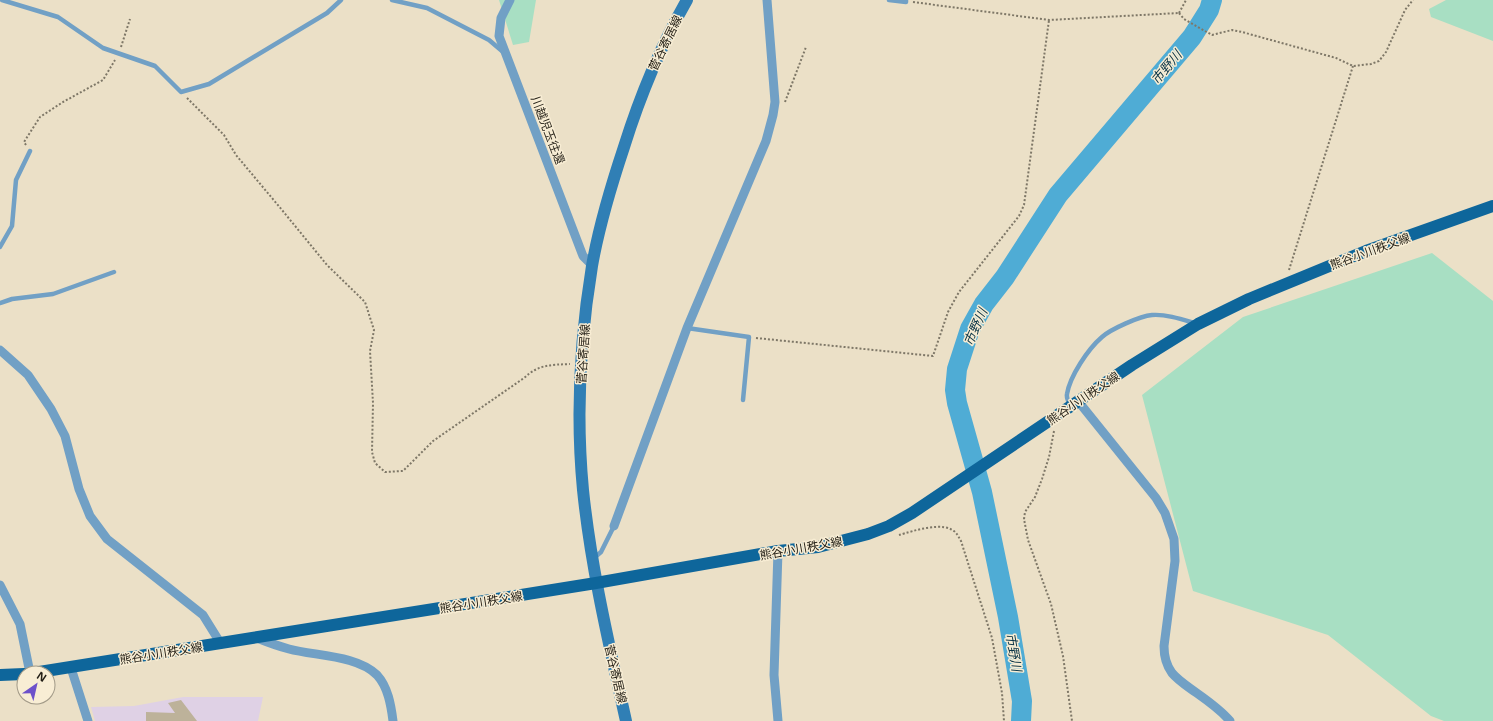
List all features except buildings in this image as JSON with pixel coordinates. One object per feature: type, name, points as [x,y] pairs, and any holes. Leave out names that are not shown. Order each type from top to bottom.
[{"type":"main road","name":"菅谷寄居線","points":[[626,721],[592,560],[580,455],[581,363],[592,266],[612,182],[641,96],[670,29],[687,0]]},
{"type":"main road","name":"熊谷小川秩父線","points":[[56,670],[596,583],[778,551],[818,547],[868,534],[889,526],[958,484],[1074,403],[1198,324],[1290,281],[1366,251],[1493,206]]},
{"type":"main road","points":[[0,675],[16,674]]},
{"type":"street","name":"川越児玉往還","points":[[510,0],[501,18],[499,36],[584,256],[592,266]]},
{"type":"street","points":[[614,526],[687,328],[766,141],[772,121],[774,102],[767,0]]},
{"type":"street","points":[[0,350],[28,375],[51,409],[65,436],[79,489],[90,516],[108,539],[202,616],[221,644]]},
{"type":"street","points":[[1074,403],[1156,498],[1165,513],[1174,539],[1175,561],[1164,656],[1172,673],[1181,682],[1218,709],[1230,721]]},
{"type":"street","points":[[778,551],[774,675],[778,721]]},
{"type":"street","points":[[0,584],[20,624],[28,665]]},
{"type":"street","points":[[256,638],[289,649],[357,662],[368,668],[378,676],[385,688],[390,702],[393,721]]},
{"type":"street","points":[[71,668],[88,721]]},
{"type":"lane","points":[[2,0],[58,17],[103,48],[154,66],[181,92],[210,84],[327,13],[341,0]]},
{"type":"lane","points":[[392,0],[426,8],[489,40],[505,53]]},
{"type":"lane","points":[[890,0],[906,1]]},
{"type":"lane","points":[[0,247],[12,226],[16,180],[30,151]]},
{"type":"lane","points":[[0,303],[12,299],[54,294],[114,272]]},
{"type":"lane","points":[[1074,403],[1067,395],[1070,383],[1080,365],[1103,336],[1126,323],[1152,315],[1176,317],[1198,324]]},
{"type":"lane","points":[[687,328],[749,337],[743,400]]},
{"type":"lane","points":[[592,560],[601,552],[614,526]]},
{"type":"path","points":[[1179,13],[1186,0]]},
{"type":"path","points":[[1179,13],[1184,19],[1212,35],[1232,30],[1242,32],[1336,58],[1353,66],[1372,64],[1379,61],[1386,52],[1405,10],[1413,0]]},
{"type":"path","points":[[906,1],[1049,20],[1179,13]]},
{"type":"path","points":[[30,151],[24,142],[40,116],[103,80],[119,54],[130,19]]},
{"type":"path","points":[[749,337],[933,356],[948,312],[959,292],[1019,216],[1024,205],[1049,20]]},
{"type":"path","points":[[784,105],[806,47]]},
{"type":"path","points":[[1290,281],[1290,262],[1353,66]]},
{"type":"path","points":[[181,92],[224,135],[236,155],[327,265],[366,302],[374,330],[370,351],[373,403],[372,452],[375,463],[385,472],[403,471],[433,441],[524,378],[531,371],[543,366],[581,363]]},
{"type":"path","points":[[1058,414],[1049,457],[1042,479],[1025,512],[1024,519],[1028,540],[1051,604],[1063,656],[1072,721]]},
{"type":"path","points":[[898,535],[928,528],[946,527],[956,532],[961,541],[992,638],[1002,693],[1004,721]]},
{"type":"shaded area","points":[[183,697],[263,697],[258,721],[95,721],[91,707],[134,706]]},
{"type":"green space","points":[[499,0],[536,0],[529,42],[513,45]]},
{"type":"green space","points":[[1446,0],[1493,0],[1493,41],[1431,17],[1429,9]]},
{"type":"green space","points":[[1432,253],[1493,301],[1493,721],[1444,721],[1431,716],[1328,635],[1193,591],[1142,395],[1243,317]]},
{"type":"waterway","name":"市野川","points":[[1021,721],[1022,701],[1008,617],[982,492],[957,403],[955,390],[957,369],[970,329],[984,304],[1005,277],[1058,195],[1192,37],[1209,10],[1212,0]]}]
